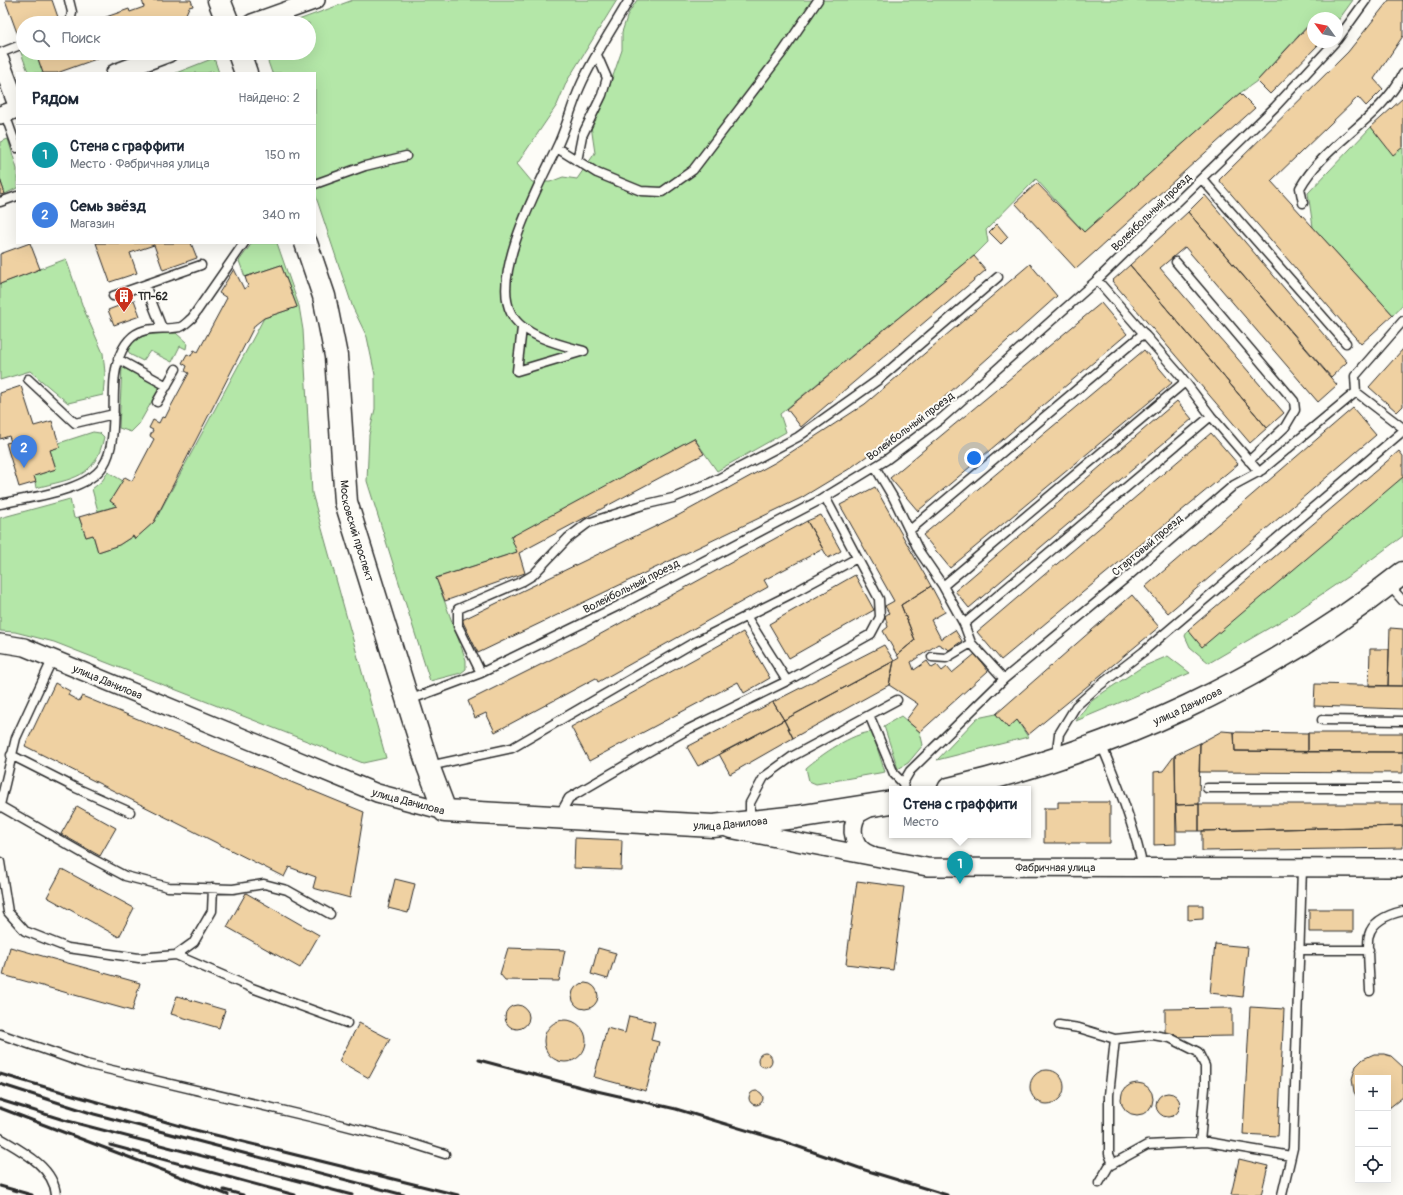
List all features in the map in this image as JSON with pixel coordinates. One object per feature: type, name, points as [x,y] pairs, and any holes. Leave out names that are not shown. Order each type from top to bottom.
[{"type":"street","points":[[219,0],[225,16]]},
{"type":"street","points":[[271,16],[316,0]]},
{"type":"street","points":[[0,60],[10,111]]},
{"type":"street","points":[[118,72],[150,60]]},
{"type":"street","points":[[241,60],[246,72]]},
{"type":"street","name":"Московский проспект","points":[[306,244],[324,296],[336,356],[346,502],[428,766],[445,811]]},
{"type":"street","name":"улица Данилова","points":[[960,786],[1055,759],[1101,744],[1168,716],[1234,684],[1300,646],[1396,579]]},
{"type":"street","name":"улица Данилова","points":[[0,643],[24,647],[52,660],[377,793],[445,811],[713,826],[797,817],[883,803]]},
{"type":"street","points":[[872,855],[858,845],[854,839],[853,829],[858,814],[883,803]]},
{"type":"street","name":"Фабричная улица","points":[[713,826],[872,855],[927,868],[1403,868]]},
{"type":"lane","points":[[69,0],[72,12],[71,16]]},
{"type":"lane","points":[[522,328],[518,371],[584,351],[559,344],[522,328],[511,314],[506,299],[505,282],[510,255],[542,177],[557,148],[580,86],[629,0]]},
{"type":"lane","points":[[557,148],[597,173],[641,191],[662,192],[693,170],[782,53],[818,0]]},
{"type":"lane","points":[[1343,32],[1366,0]]},
{"type":"lane","points":[[0,53],[16,47]]},
{"type":"lane","name":"Волейбольный проезд","points":[[408,700],[480,673],[618,606],[825,497],[875,467],[942,418],[1097,280],[1275,107],[1329,48]]},
{"type":"lane","points":[[577,161],[582,136],[602,94],[607,78],[597,55]]},
{"type":"lane","points":[[1303,203],[1300,188],[1308,174],[1373,112],[1400,82],[1403,74]]},
{"type":"lane","points":[[10,111],[16,143]]},
{"type":"lane","points":[[316,184],[365,166],[406,156]]},
{"type":"lane","points":[[1202,178],[1346,344]]},
{"type":"lane","points":[[0,202],[16,196]]},
{"type":"lane","points":[[0,504],[70,488],[91,478],[103,466],[110,445],[114,414],[114,383],[118,359],[129,340],[143,330],[181,327],[192,318],[243,244]]},
{"type":"lane","points":[[1176,262],[1294,401],[1295,410],[1285,427],[1250,461]]},
{"type":"lane","points":[[113,296],[201,265]]},
{"type":"lane","points":[[480,673],[458,626],[458,609],[466,604],[523,582],[533,575],[568,538],[588,523],[643,505],[673,498],[702,486],[798,436],[878,380],[998,277]]},
{"type":"lane","points":[[1097,280],[1144,332],[1211,416],[1259,472]]},
{"type":"lane","points":[[145,285],[162,328]]},
{"type":"lane","points":[[1055,759],[1059,734],[1076,706],[1143,652],[1403,429],[1356,392],[1355,376],[1403,321]]},
{"type":"lane","points":[[910,530],[1144,332]]},
{"type":"lane","points":[[118,359],[167,386]]},
{"type":"lane","points":[[158,402],[176,369]]},
{"type":"lane","points":[[28,379],[75,423],[114,414]]},
{"type":"lane","points":[[943,586],[1185,382]]},
{"type":"lane","name":"Стартовый проезд","points":[[903,786],[910,771],[1004,679],[1126,578],[1234,485],[1259,472],[1356,392]]},
{"type":"lane","points":[[964,624],[1211,416]]},
{"type":"lane","points":[[875,467],[920,550],[943,586],[964,624],[971,643],[1004,679]]},
{"type":"lane","points":[[559,817],[569,798],[689,729],[787,681],[871,634],[880,617],[879,599],[825,497]]},
{"type":"lane","points":[[428,766],[512,748],[686,647],[791,594],[857,558]]},
{"type":"lane","points":[[1396,579],[1403,601]]},
{"type":"lane","points":[[746,616],[787,681]]},
{"type":"lane","points":[[932,657],[946,658],[971,643]]},
{"type":"lane","points":[[52,660],[16,738],[0,805],[125,876],[168,887],[233,889],[264,884],[287,890],[330,914]]},
{"type":"lane","points":[[750,822],[750,803],[764,778],[792,756],[870,717],[897,700]]},
{"type":"lane","points":[[870,717],[894,774],[903,786]]},
{"type":"lane","points":[[1322,720],[1403,721]]},
{"type":"lane","points":[[1101,744],[1120,788],[1138,844],[1143,868]]},
{"type":"lane","points":[[11,754],[76,788],[130,812]]},
{"type":"lane","points":[[1207,788],[1403,788]]},
{"type":"lane","points":[[0,862],[8,912],[25,931],[68,948],[139,958],[176,955],[245,985],[347,1023]]},
{"type":"lane","points":[[1282,1195],[1293,1148],[1302,868]]},
{"type":"lane","points":[[176,955],[194,942],[212,911],[213,888]]},
{"type":"lane","points":[[1370,991],[1368,935],[1376,923],[1389,914],[1403,911]]},
{"type":"lane","points":[[1299,950],[1369,950]]},
{"type":"lane","points":[[1059,1025],[1079,1028],[1115,1039],[1153,1035],[1170,1038],[1198,1052],[1206,1066],[1200,1142]]},
{"type":"lane","points":[[0,1034],[86,1064],[315,1118],[404,1141],[445,1154]]},
{"type":"lane","points":[[1113,1164],[1109,1154],[1109,1095],[1115,1039]]},
{"type":"lane","points":[[0,1138],[32,1158],[51,1178],[56,1195]]},
{"type":"lane","points":[[1099,1183],[1109,1166],[1147,1145],[1200,1142],[1291,1156]]},
{"type":"green space","points":[[353,0],[617,0],[567,81],[557,105],[517,164],[532,182],[550,182],[563,177],[577,179],[595,153],[591,126],[604,102],[622,50],[622,32],[628,14],[637,0],[1353,0],[1343,14],[1343,12],[1307,12],[1307,26],[1257,81],[1240,93],[1084,232],[1036,179],[986,230],[988,242],[974,256],[780,414],[786,432],[717,471],[694,438],[512,538],[517,552],[436,578],[466,660],[466,669],[461,673],[430,681],[367,481],[369,435],[375,409],[375,375],[367,337],[353,308],[316,197],[316,72],[272,72],[267,60],[316,60],[316,16],[309,16]]},
{"type":"green space","points":[[24,60],[38,60],[43,72],[29,72]]},
{"type":"green space","points":[[209,60],[215,60],[219,72],[213,71],[179,72]]},
{"type":"green space","points":[[1403,121],[1403,304],[1393,315],[1313,227],[1308,193],[1371,127]]},
{"type":"green space","points":[[8,139],[16,166],[16,188],[5,194],[0,179],[0,142]]},
{"type":"green space","points":[[251,244],[277,244],[299,306],[303,330],[312,493],[386,758],[363,763],[54,642],[15,632],[0,631],[0,518],[70,499],[74,518],[79,517],[86,537],[93,535],[98,552],[119,545],[133,536],[136,538],[154,522],[264,318],[297,307],[281,265],[245,277],[239,261]]},
{"type":"green space","points":[[66,259],[84,310],[103,353],[105,373],[103,395],[68,403],[30,371],[0,380],[0,284]]},
{"type":"green space","points":[[176,333],[187,343],[186,349],[180,346],[172,362],[150,351],[143,361],[131,355],[128,351],[136,340],[142,337],[155,334]]},
{"type":"green space","points":[[122,367],[160,387],[139,424],[131,432],[119,428]]},
{"type":"green space","points":[[93,432],[100,433],[104,437],[95,461],[88,469],[71,479],[36,488],[34,476],[56,469],[50,450],[60,447],[59,443]]},
{"type":"green space","points":[[108,472],[123,481],[110,501],[117,506],[98,511],[92,489],[102,481]]},
{"type":"green space","points":[[1403,477],[1403,536],[1353,573],[1288,617],[1209,663],[1190,647],[1185,636],[1188,630]]},
{"type":"green space","points":[[1168,656],[1190,673],[1076,721],[1089,703],[1104,692],[1142,667]]},
{"type":"green space","points":[[996,714],[1008,728],[1017,720],[1028,737],[937,760],[977,718]]},
{"type":"green space","points":[[901,716],[920,732],[923,745],[908,763],[898,769],[884,726]]},
{"type":"green space","points":[[872,732],[885,772],[816,784],[809,781],[806,768],[812,763],[846,740],[864,733]]},
{"type":"building","points":[[5,0],[52,0],[58,16],[16,16],[16,30]]},
{"type":"building","points":[[142,0],[191,0],[193,6],[189,7],[185,16],[109,16],[129,9],[130,12],[144,7]]},
{"type":"building","points":[[1389,0],[1403,0],[1403,36],[1374,79],[1383,89],[1366,106],[1358,97],[1271,181],[1393,315],[1361,344],[1219,180],[1348,52]]},
{"type":"building","points":[[1307,27],[1307,48],[1315,48],[1270,94],[1257,81]]},
{"type":"building","points":[[38,60],[93,60],[60,72],[43,72]]},
{"type":"building","points":[[1240,93],[1255,108],[1076,269],[1015,203],[1037,183],[1084,232]]},
{"type":"building","points":[[1403,98],[1403,147],[1393,155],[1371,127]]},
{"type":"building","points":[[0,179],[5,194],[0,195]]},
{"type":"building","points":[[1205,195],[1347,362],[1331,377],[1188,212]]},
{"type":"building","points":[[1188,212],[1337,385],[1318,402],[1185,247],[1160,268],[1284,413],[1267,428],[1130,265]]},
{"type":"building","points":[[997,224],[1008,237],[1001,244],[989,232]]},
{"type":"building","points":[[30,244],[40,269],[0,284],[0,254]]},
{"type":"building","points":[[96,244],[191,244],[197,258],[163,270],[154,245],[130,253],[137,273],[110,282]]},
{"type":"building","points":[[974,256],[986,270],[801,427],[787,409]]},
{"type":"building","points":[[1030,264],[1057,296],[930,410],[849,469],[801,498],[478,653],[462,620],[679,515],[776,462],[865,404]]},
{"type":"building","points":[[281,265],[297,307],[264,318],[255,325],[154,522],[135,539],[133,536],[119,545],[98,552],[93,535],[86,537],[79,517],[117,506],[110,501],[125,477],[132,481],[154,439],[150,436],[153,430],[149,428],[153,420],[159,423],[162,417],[165,418],[189,373],[185,371],[187,366],[182,363],[187,354],[191,356],[194,350],[198,352],[227,298],[219,293],[234,269],[244,289],[248,286],[245,277]]},
{"type":"building","points":[[1130,265],[1267,428],[1250,443],[1112,281]]},
{"type":"building","name":"ТП-62","points":[[134,300],[140,316],[114,325],[108,310]]},
{"type":"building","points":[[1101,303],[1127,334],[918,511],[890,478]]},
{"type":"building","points":[[1403,349],[1403,406],[1397,412],[1369,387]]},
{"type":"building","points":[[1144,350],[1172,383],[950,568],[923,535]]},
{"type":"building","points":[[21,386],[34,426],[52,421],[60,447],[50,450],[56,469],[34,476],[36,482],[19,487],[6,443],[11,442],[9,436],[0,439],[0,393]]},
{"type":"building","points":[[1177,401],[1192,419],[969,608],[955,591]]},
{"type":"building","points":[[1353,408],[1376,435],[1168,613],[1145,587]]},
{"type":"building","points":[[1211,433],[1238,464],[1001,660],[977,632]]},
{"type":"building","points":[[694,438],[704,454],[519,553],[525,573],[445,601],[436,578],[517,552],[511,537]]},
{"type":"building","points":[[1399,451],[1403,456],[1403,477],[1202,647],[1188,630]]},
{"type":"building","points":[[875,487],[931,586],[901,605],[915,640],[897,655],[883,631],[888,627],[885,616],[889,613],[885,606],[894,601],[840,505]]},
{"type":"building","points":[[821,515],[841,551],[828,558],[807,521]]},
{"type":"building","points":[[807,521],[823,549],[764,580],[768,587],[598,682],[596,678],[495,732],[486,713],[475,718],[468,701],[588,641]]},
{"type":"building","points":[[855,575],[874,610],[789,658],[769,624]]},
{"type":"building","points":[[931,586],[945,612],[931,620],[941,639],[955,630],[962,641],[949,650],[938,644],[911,662],[914,670],[927,661],[932,668],[937,665],[942,671],[947,667],[952,673],[975,654],[988,671],[920,732],[906,720],[918,704],[889,685],[894,661],[899,658],[897,655],[915,640],[901,605]]},
{"type":"building","points":[[1132,595],[1159,627],[1028,735],[1017,720],[1008,728],[996,714]]},
{"type":"building","points":[[1390,628],[1403,629],[1403,686],[1388,686]]},
{"type":"building","points":[[743,632],[770,678],[744,693],[738,682],[589,761],[571,727]]},
{"type":"building","points":[[884,645],[894,661],[784,720],[773,702]]},
{"type":"building","points":[[1370,649],[1389,649],[1388,686],[1369,686]]},
{"type":"building","points":[[894,661],[889,685],[793,738],[784,720]]},
{"type":"building","points":[[55,683],[70,691],[68,695],[79,701],[82,696],[364,812],[350,898],[313,888],[316,877],[289,867],[284,877],[25,746]]},
{"type":"building","points":[[1315,684],[1403,686],[1403,709],[1314,706]]},
{"type":"building","points":[[773,702],[784,720],[698,766],[687,747]]},
{"type":"building","points":[[784,720],[793,738],[730,774],[719,754]]},
{"type":"building","points":[[1222,731],[1234,732],[1235,751],[1403,752],[1403,773],[1199,772],[1200,743]]},
{"type":"building","points":[[1234,732],[1308,733],[1308,752],[1235,751]]},
{"type":"building","points":[[1308,733],[1403,733],[1403,752],[1308,752]]},
{"type":"building","points":[[1200,743],[1199,804],[1176,805],[1175,755]]},
{"type":"building","points":[[1175,755],[1176,844],[1154,845],[1154,772],[1163,771]]},
{"type":"building","points":[[1058,802],[1110,802],[1110,843],[1044,843],[1044,808],[1058,808]]},
{"type":"building","points":[[1199,804],[1403,804],[1403,826],[1199,831]]},
{"type":"building","points":[[1199,804],[1199,831],[1177,831],[1176,805]]},
{"type":"building","points":[[77,806],[116,828],[100,856],[61,834]]},
{"type":"building","points":[[1403,826],[1403,848],[1202,851],[1202,831]]},
{"type":"building","points":[[575,838],[622,840],[621,870],[574,868]]},
{"type":"building","points":[[62,869],[134,908],[119,937],[47,897]]},
{"type":"building","points":[[395,879],[415,884],[408,913],[388,908]]},
{"type":"building","points":[[857,881],[904,887],[893,970],[846,964]]},
{"type":"building","points":[[246,893],[319,935],[300,968],[227,927]]},
{"type":"building","points":[[1188,905],[1203,905],[1203,919],[1188,920]]},
{"type":"building","points":[[1309,909],[1353,909],[1353,932],[1309,932]]},
{"type":"building","points":[[1215,944],[1248,947],[1243,997],[1210,993]]},
{"type":"building","points":[[10,947],[140,983],[132,1011],[3,975]]},
{"type":"building","points":[[508,948],[565,950],[559,981],[505,980],[500,974]]},
{"type":"building","points":[[598,948],[616,953],[608,979],[591,974]]},
{"type":"building","points":[[585,983],[594,987],[598,996],[594,1005],[585,1009],[576,1005],[572,996],[576,987]]},
{"type":"building","points":[[177,996],[225,1010],[219,1028],[171,1014]]},
{"type":"building","points":[[517,1005],[522,1006],[528,1012],[528,1022],[522,1028],[517,1029],[512,1028],[506,1022],[505,1017],[506,1012],[512,1006]]},
{"type":"building","points":[[1250,1007],[1284,1009],[1278,1136],[1243,1134]]},
{"type":"building","points":[[1232,1008],[1232,1036],[1165,1037],[1165,1009]]},
{"type":"building","points":[[629,1016],[655,1022],[651,1040],[659,1042],[646,1091],[594,1077],[607,1028],[625,1033]]},
{"type":"building","points":[[561,1020],[569,1020],[577,1023],[583,1029],[586,1041],[583,1053],[577,1059],[569,1062],[561,1062],[553,1059],[547,1053],[544,1045],[544,1037],[547,1029],[553,1023]]},
{"type":"building","points":[[359,1023],[390,1039],[369,1078],[339,1061]]},
{"type":"building","points":[[762,1053],[768,1053],[772,1057],[772,1063],[768,1067],[762,1067],[758,1063],[758,1057]]},
{"type":"building","points":[[1374,1054],[1384,1054],[1391,1056],[1403,1067],[1403,1097],[1391,1106],[1391,1075],[1355,1075],[1355,1094],[1352,1079],[1356,1066],[1363,1059]]},
{"type":"building","points":[[1047,1070],[1059,1075],[1064,1087],[1059,1099],[1047,1104],[1035,1099],[1030,1087],[1035,1075]]},
{"type":"building","points":[[1134,1083],[1140,1083],[1149,1087],[1153,1099],[1149,1111],[1140,1115],[1134,1115],[1125,1111],[1121,1102],[1121,1096],[1125,1087]]},
{"type":"building","points":[[753,1091],[759,1091],[763,1095],[763,1101],[759,1105],[753,1105],[749,1101],[749,1095]]},
{"type":"building","points":[[1168,1093],[1177,1096],[1180,1105],[1177,1114],[1168,1117],[1159,1114],[1156,1105],[1159,1096]]},
{"type":"building","points":[[1239,1159],[1268,1166],[1261,1195],[1231,1195]]},
{"type":"railway","points":[[479,1060],[588,1089],[676,1109],[779,1140],[865,1170],[947,1195]]},
{"type":"railway","points":[[0,1074],[191,1129],[458,1195]]},
{"type":"railway","points":[[0,1084],[94,1114],[404,1195]]},
{"type":"railway","points":[[0,1100],[64,1120],[352,1195]]},
{"type":"railway","points":[[0,1108],[228,1195]]},
{"type":"railway","points":[[110,1145],[295,1195]]},
{"type":"railway","points":[[0,1186],[32,1195]]},
{"type":"railway","points":[[224,1190],[243,1195]]},
{"type":"place","name":"ТП-62","points":[[124,313]]},
{"type":"place","name":"Семь звёзд","points":[[24,468]]},
{"type":"place","name":"Стена с граффити","points":[[960,884]]}]
